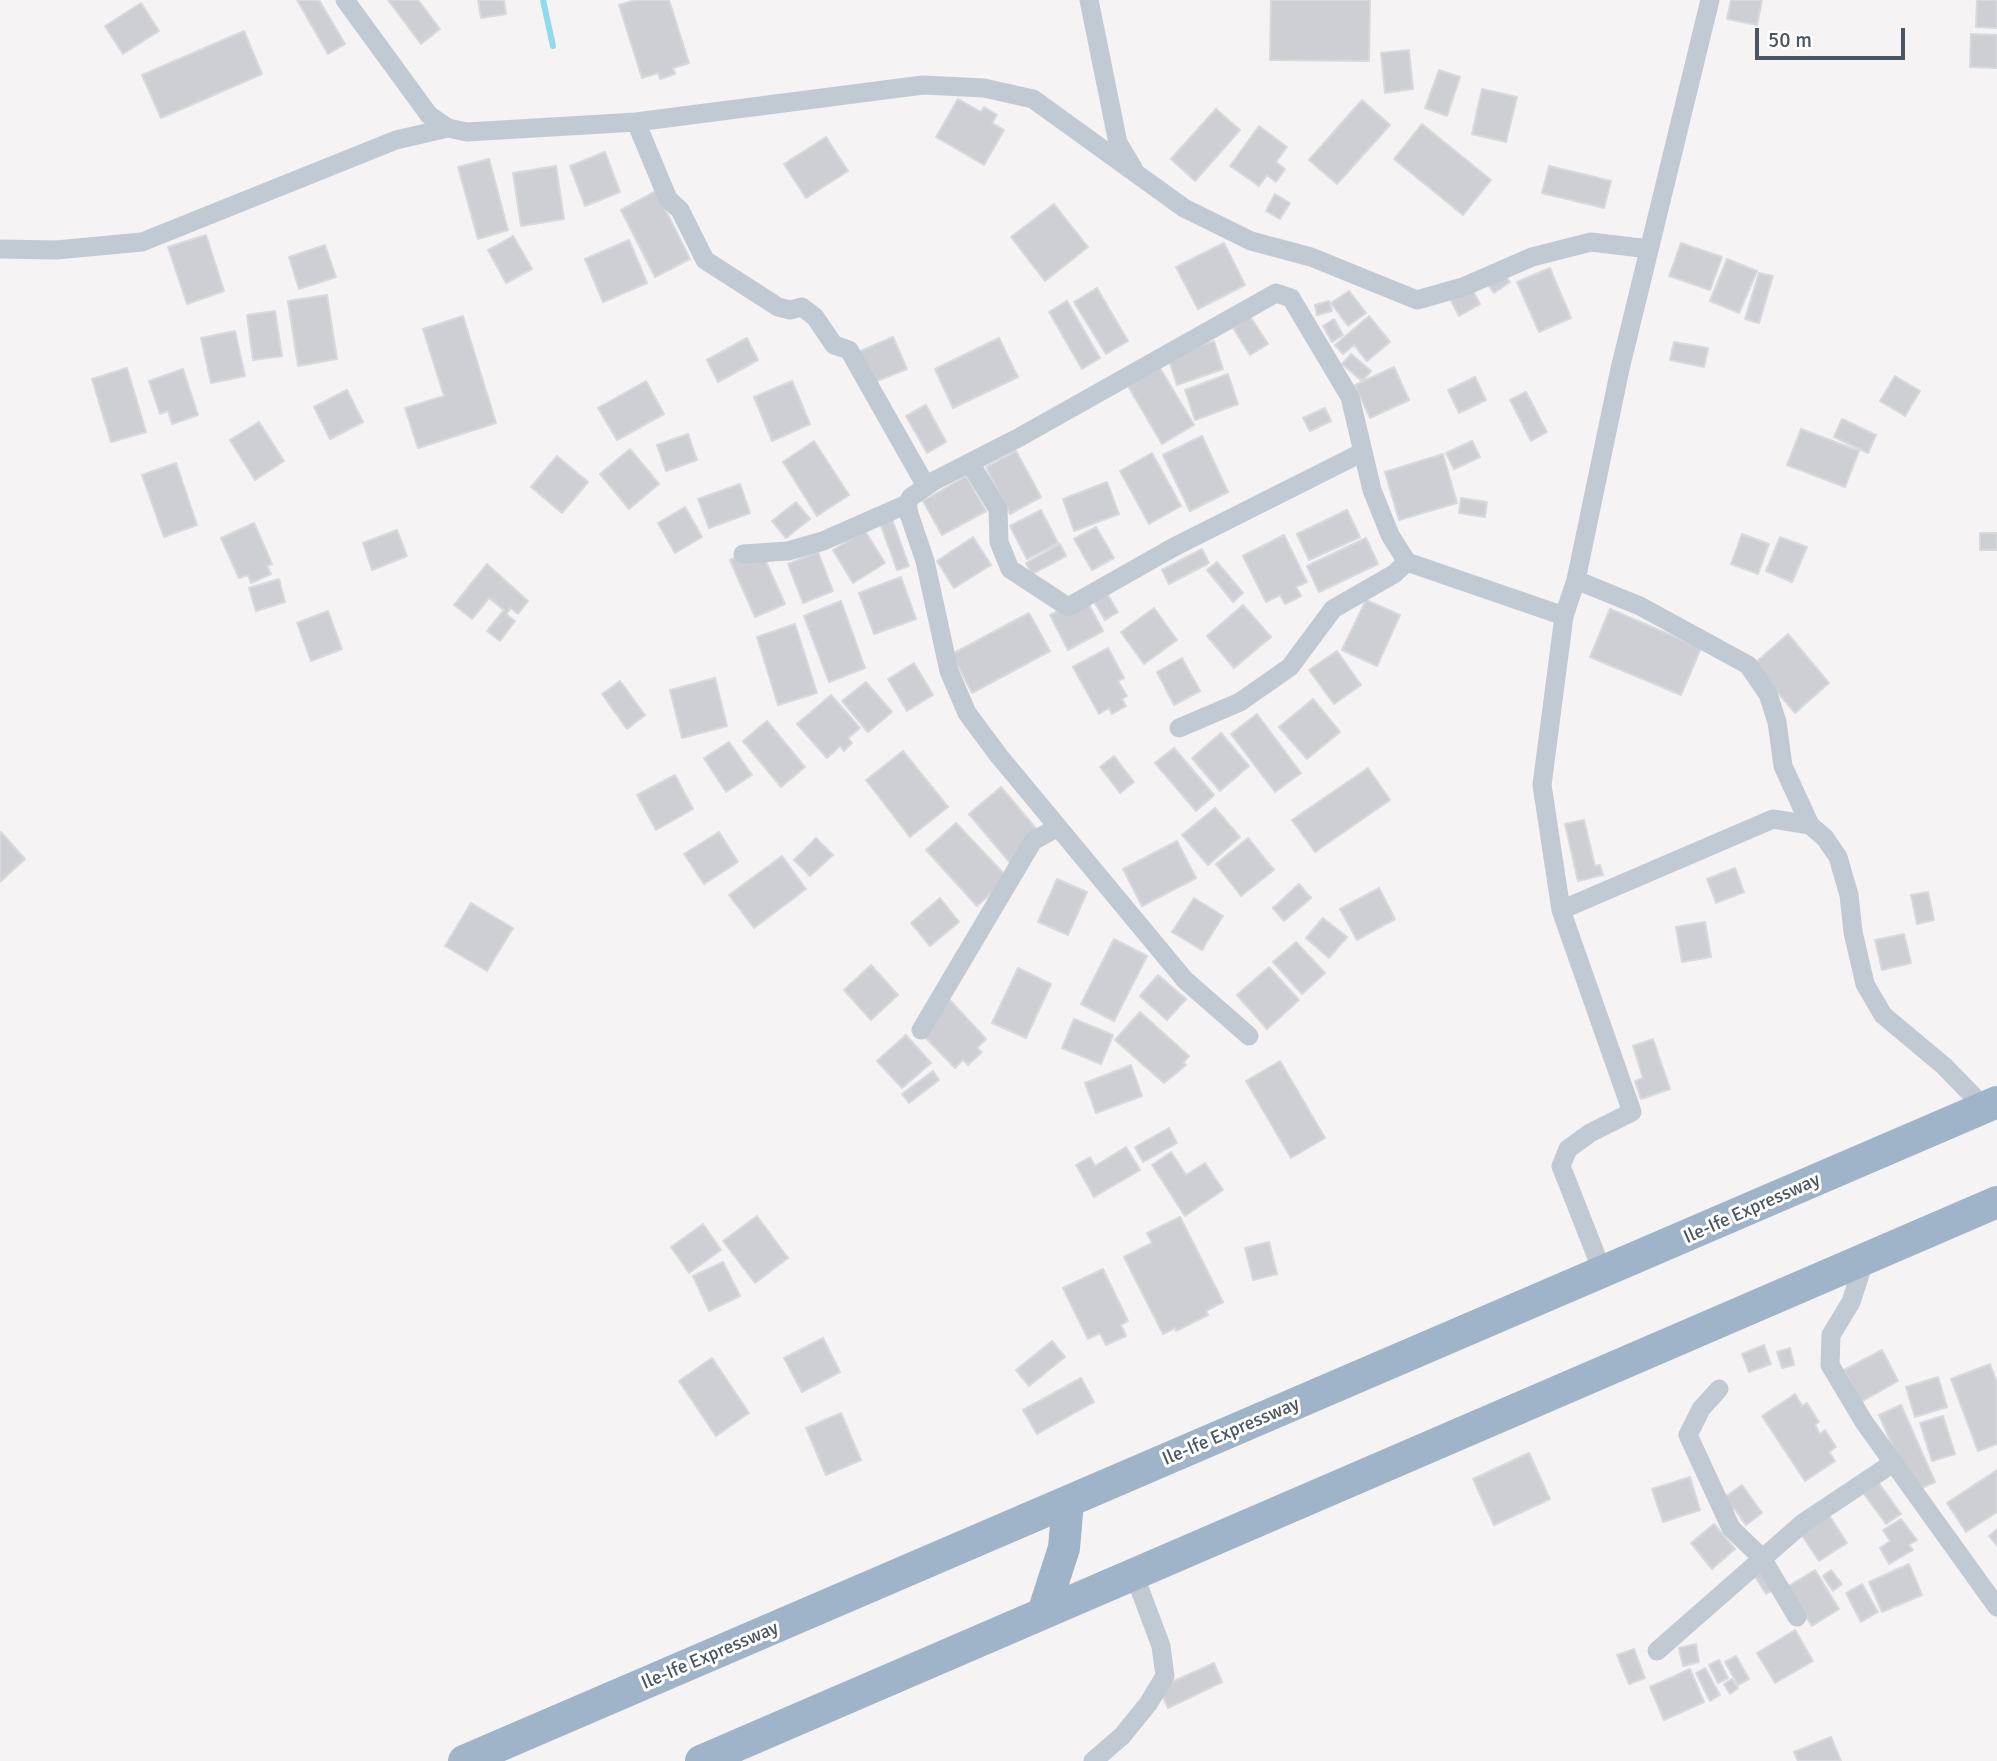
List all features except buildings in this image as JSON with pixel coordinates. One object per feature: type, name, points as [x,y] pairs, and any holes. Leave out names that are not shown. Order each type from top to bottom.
[{"type":"highway","name":"Ile-Ife Expressway","points":[[464,1761],[1991,1105]]},
{"type":"highway","points":[[701,1761],[1997,1202]]},
{"type":"highway","points":[[1042,1613],[1064,1548],[1068,1502]]},
{"type":"street","points":[[345,0],[429,115],[448,128],[467,132],[636,122],[923,85],[984,88],[1033,99],[1184,208],[1251,241],[1311,257],[1417,300],[1463,287],[1532,257],[1591,243],[1650,248]]},
{"type":"street","points":[[1089,0],[1118,143],[1140,178]]},
{"type":"street","points":[[1603,1273],[1560,1166],[1568,1149],[1590,1133],[1632,1112],[1561,911],[1542,785],[1564,616],[1576,580],[1620,369],[1710,0]]},
{"type":"street","points":[[636,122],[668,199],[680,210],[705,260],[778,307],[790,310],[802,307],[815,317],[834,345],[849,350],[926,486]]},
{"type":"street","points":[[0,248],[55,250],[142,242],[396,140],[448,128]]},
{"type":"street","points":[[743,554],[788,551],[823,541],[907,504],[926,486],[1276,293],[1291,298],[1350,397],[1372,491],[1390,535],[1407,562],[1564,616]]},
{"type":"street","points":[[970,463],[998,509],[999,542],[1010,569],[1068,607],[1174,547],[1363,452]]},
{"type":"street","points":[[907,504],[925,561],[949,671],[967,713],[1185,980],[1250,1036]]},
{"type":"street","points":[[1179,728],[1240,702],[1290,667],[1334,609],[1394,575],[1407,562]]},
{"type":"street","points":[[1576,580],[1640,606],[1748,666],[1768,694],[1777,722],[1783,766],[1810,825],[1825,838],[1838,857],[1849,895],[1853,932],[1865,984],[1883,1015],[1991,1105]]},
{"type":"street","points":[[1561,911],[1773,819],[1810,825]]},
{"type":"street","points":[[921,1030],[1033,841],[1058,827]]},
{"type":"street","points":[[1865,1259],[1851,1301],[1830,1335],[1830,1365],[1893,1463],[1997,1607]]},
{"type":"street","points":[[1719,1389],[1701,1409],[1688,1434],[1731,1528],[1762,1558],[1797,1617]]},
{"type":"street","points":[[1657,1651],[1803,1522],[1893,1463]]},
{"type":"street","points":[[1093,1761],[1122,1736],[1148,1704],[1165,1676],[1161,1646],[1134,1574]]},
{"type":"waterway","points":[[543,0],[553,46]]}]
